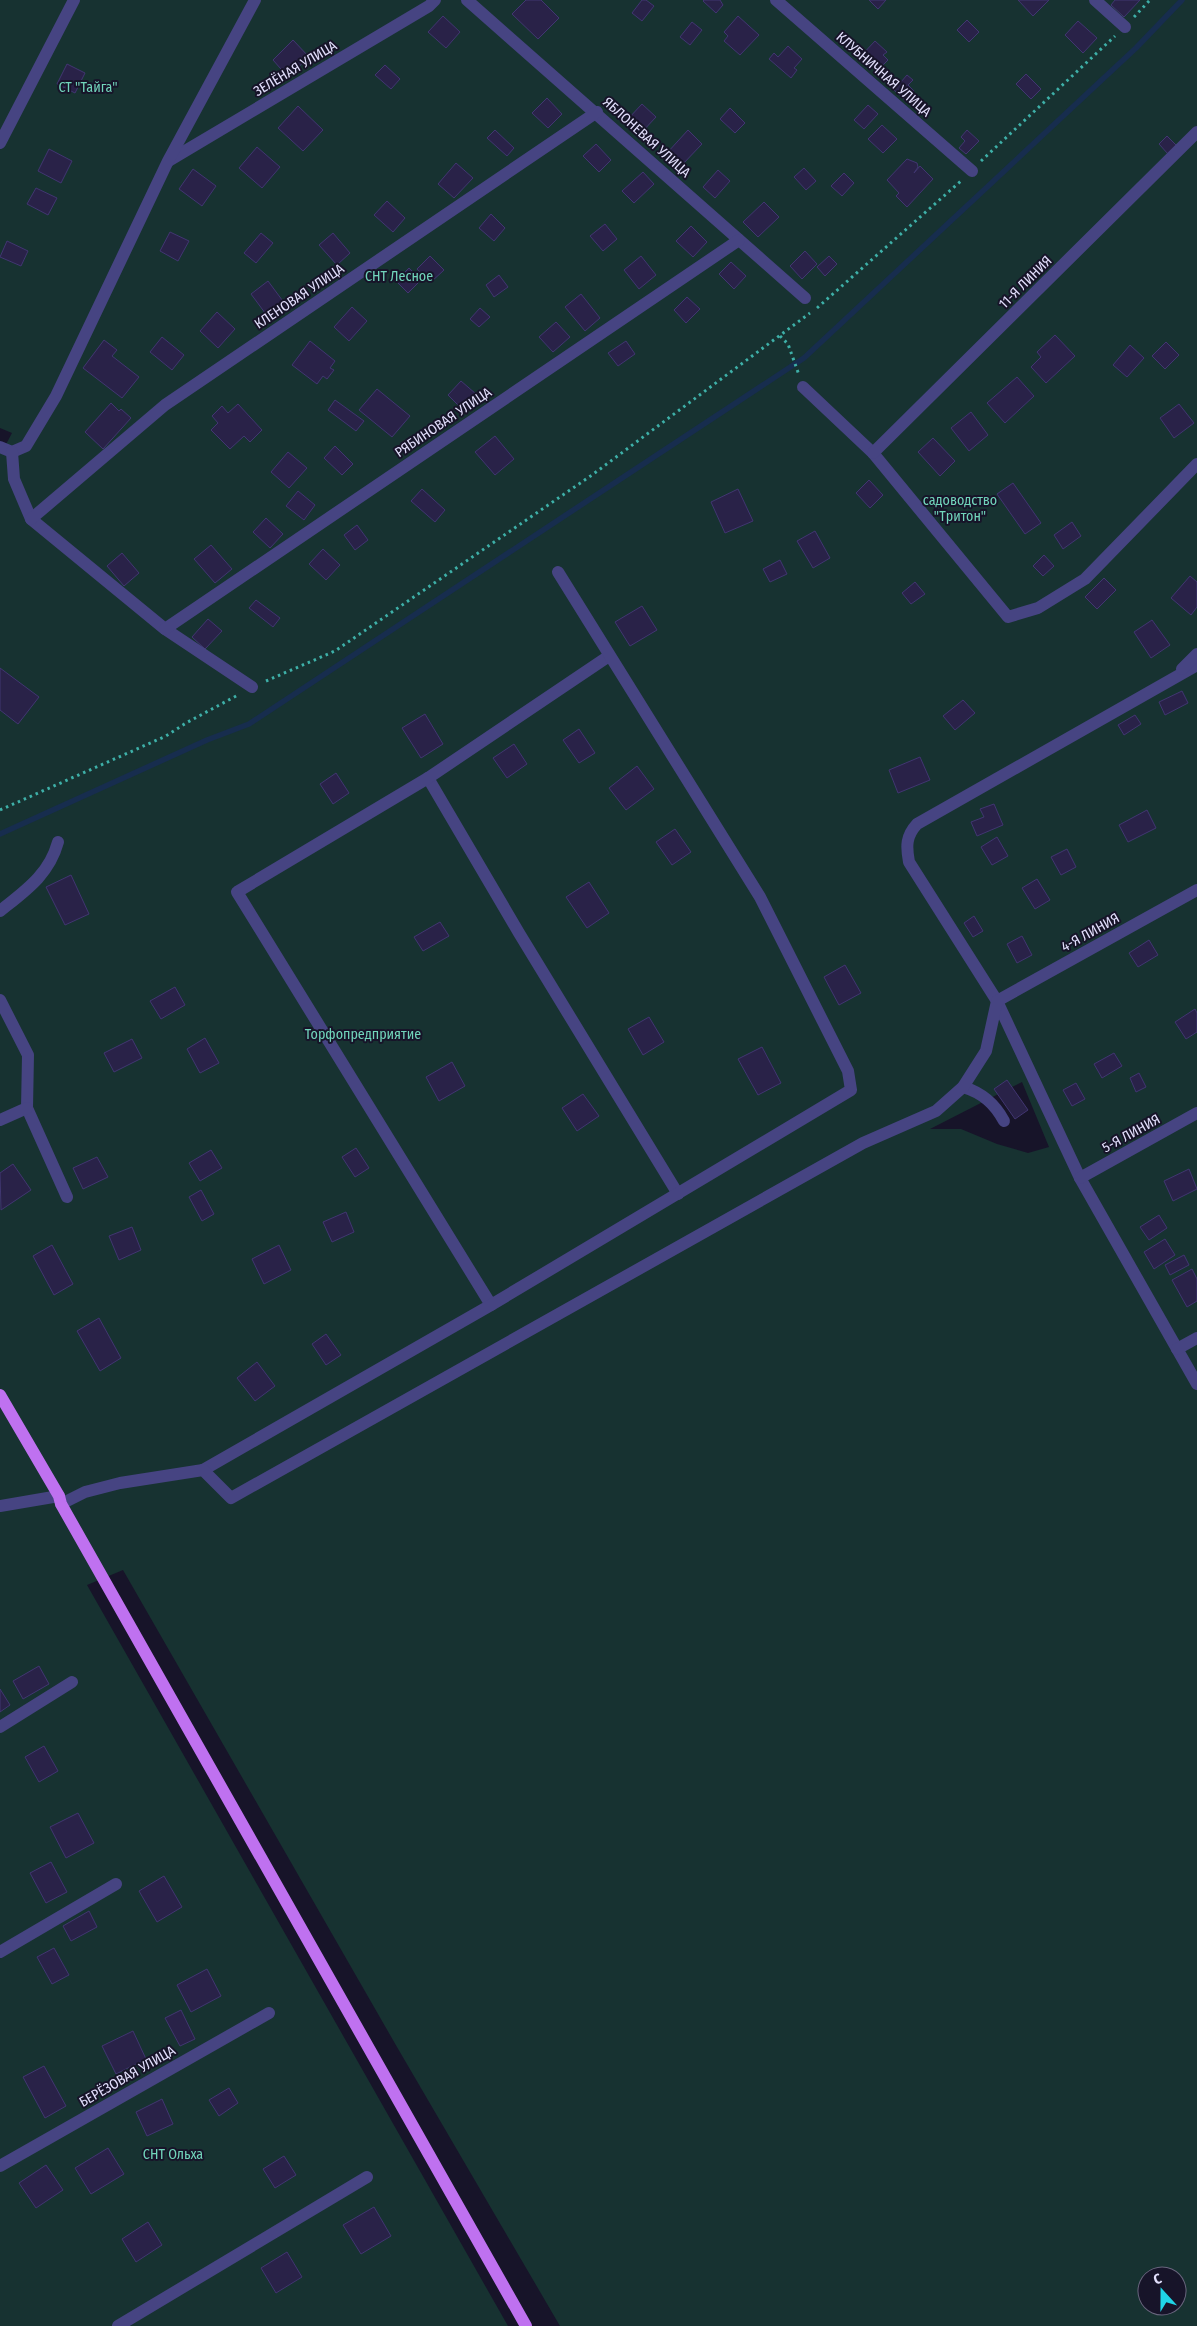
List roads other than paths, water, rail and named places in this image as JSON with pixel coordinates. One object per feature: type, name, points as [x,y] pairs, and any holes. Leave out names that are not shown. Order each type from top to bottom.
[{"type":"main road","points":[[0,1395],[526,2326]]},
{"type":"street","points":[[0,143],[74,0]]},
{"type":"street","points":[[252,687],[165,629],[31,520],[14,479],[6,450],[26,446],[56,396],[168,161],[255,0]]},
{"type":"street","name":"ЗЕЛЁНАЯ УЛИЦА","points":[[168,161],[429,6],[435,0]]},
{"type":"street","name":"ЯБЛОНЕВАЯ УЛИЦА","points":[[468,0],[597,112],[804,298]]},
{"type":"street","name":"КЛУБНИЧНАЯ УЛИЦА","points":[[776,0],[972,171]]},
{"type":"street","points":[[1094,0],[1125,26]]},
{"type":"street","name":"КЛЕНОВАЯ УЛИЦА","points":[[31,520],[165,405],[597,112]]},
{"type":"street","name":"11-Я ЛИНИЯ","points":[[873,453],[1197,132]]},
{"type":"street","name":"РЯБИНОВАЯ УЛИЦА","points":[[165,629],[739,240]]},
{"type":"street","points":[[803,387],[873,453],[1008,617],[1038,608],[1085,579],[1197,464]]},
{"type":"street","points":[[0,1506],[60,1500],[120,1483],[203,1470],[492,1305],[851,1090],[848,1071],[760,897],[558,572]]},
{"type":"street","points":[[1173,678],[1197,654]]},
{"type":"street","points":[[492,1305],[237,892],[428,778],[609,656]]},
{"type":"street","points":[[1197,665],[917,824],[911,830],[906,840],[909,862],[997,1001],[1080,1178],[1197,1384]]},
{"type":"street","points":[[428,778],[519,933],[678,1194]]},
{"type":"street","points":[[0,911],[45,870],[54,859],[58,842]]},
{"type":"street","name":"4-Я ЛИНИЯ","points":[[997,1001],[1197,890]]},
{"type":"street","points":[[0,1000],[28,1055],[26,1108],[67,1197]]},
{"type":"street","points":[[203,1470],[231,1498],[864,1142],[936,1111],[963,1087],[986,1051],[997,1001]]},
{"type":"street","points":[[963,1087],[974,1090],[987,1098],[997,1108],[1004,1121]]},
{"type":"street","points":[[0,1120],[26,1108]]},
{"type":"street","name":"5-Я ЛИНИЯ","points":[[1080,1178],[1197,1113]]},
{"type":"street","points":[[1177,1349],[1197,1338]]},
{"type":"street","points":[[0,1728],[72,1682]]},
{"type":"street","points":[[0,1952],[116,1884]]},
{"type":"street","name":"БЕРЁЗОВАЯ УЛИЦА","points":[[0,2166],[269,2013]]},
{"type":"street","points":[[118,2326],[367,2177]]},
{"type":"waterway","points":[[0,834],[207,740],[249,724],[804,358],[1136,48],[1182,0]]},
{"type":"park label","name":"СТ \"Тайга\"","points":[[88,87]]},
{"type":"park label","name":"СНТ Лесное","points":[[399,276]]},
{"type":"park label","name":"садоводство \"Тритон\"","points":[[960,508]]},
{"type":"park label","name":"Торфопредприятие","points":[[363,1034]]},
{"type":"park label","name":"СНТ Ольха","points":[[173,2154]]}]
